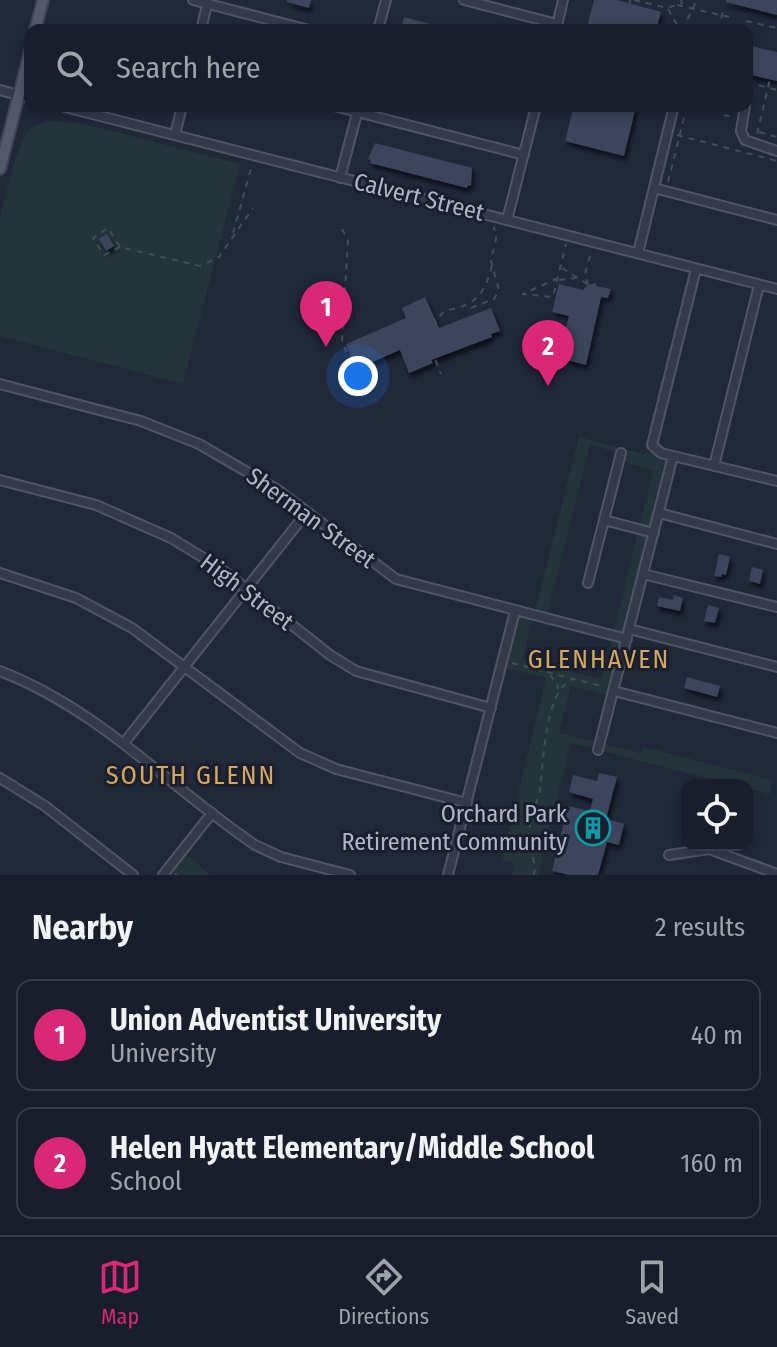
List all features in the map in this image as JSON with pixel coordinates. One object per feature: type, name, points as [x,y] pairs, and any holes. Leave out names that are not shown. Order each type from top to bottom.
[{"type":"main road","points":[[37,24],[43,0]]},
{"type":"main road","points":[[0,168],[24,100]]},
{"type":"street","points":[[193,0],[287,24]]},
{"type":"street","points":[[380,24],[386,0]]},
{"type":"street","points":[[464,0],[547,24]]},
{"type":"street","points":[[558,24],[563,0]]},
{"type":"street","points":[[202,24],[208,2]]},
{"type":"street","points":[[0,90],[24,97]]},
{"type":"street","name":"Calvert Street","points":[[85,112],[777,289]]},
{"type":"street","points":[[175,135],[181,112]]},
{"type":"street","points":[[340,178],[357,112]]},
{"type":"street","points":[[369,112],[524,155]]},
{"type":"street","points":[[507,220],[535,112]]},
{"type":"street","points":[[638,253],[673,112]]},
{"type":"street","points":[[744,112],[743,136],[753,150],[777,151]]},
{"type":"street","points":[[654,188],[777,220]]},
{"type":"street","points":[[696,269],[652,440],[654,449],[777,481]]},
{"type":"street","points":[[714,466],[759,285]]},
{"type":"street","name":"Sherman Street","points":[[0,384],[169,431],[240,465],[396,579],[627,639]]},
{"type":"street","points":[[588,583],[621,453]]},
{"type":"street","points":[[598,750],[610,689],[627,639],[673,456]]},
{"type":"street","name":"High Street","points":[[0,480],[96,505],[146,525],[196,553],[330,655],[356,671],[491,708]]},
{"type":"street","points":[[124,743],[307,512]]},
{"type":"street","points":[[659,513],[777,544]]},
{"type":"street","points":[[604,520],[654,533]]},
{"type":"street","points":[[0,573],[47,587],[104,612],[156,643],[282,742],[309,758],[336,769],[467,803]]},
{"type":"street","points":[[643,574],[777,607]]},
{"type":"street","points":[[448,875],[515,611]]},
{"type":"street","points":[[629,629],[777,667]]},
{"type":"street","points":[[0,671],[72,706],[245,838],[268,852],[350,875]]},
{"type":"street","points":[[610,689],[777,733]]},
{"type":"street","points":[[0,778],[45,806],[133,875]]},
{"type":"street","points":[[163,875],[212,813]]},
{"type":"street","points":[[669,855],[709,849],[777,874]]},
{"type":"path","points":[[631,1],[667,8],[690,0]]},
{"type":"path","points":[[684,24],[697,0]]},
{"type":"path","points":[[680,2],[729,17]]},
{"type":"path","points":[[667,8],[677,24]]},
{"type":"path","points":[[720,24],[723,10]]},
{"type":"path","points":[[746,21],[777,28]]},
{"type":"path","points":[[753,150],[770,79]]},
{"type":"path","points":[[753,84],[777,90]]},
{"type":"path","points":[[666,191],[685,112]]},
{"type":"path","points":[[724,115],[742,119]]},
{"type":"path","points":[[757,132],[777,137]]},
{"type":"path","points":[[668,133],[753,150],[777,161]]},
{"type":"path","points":[[232,238],[252,165]]},
{"type":"path","points":[[120,247],[108,228],[93,238],[104,255],[120,247],[200,266],[219,257],[253,208]]},
{"type":"path","points":[[471,308],[498,295],[499,284],[491,256],[495,249],[494,227]]},
{"type":"path","points":[[342,229],[348,240],[342,342],[351,356]]},
{"type":"path","points":[[569,235],[558,279],[553,297],[523,294],[558,279],[578,278]]},
{"type":"path","points":[[495,249],[500,247]]},
{"type":"path","points":[[561,267],[588,285],[585,274],[591,252]]},
{"type":"path","points":[[434,327],[438,316],[444,311],[468,304],[487,282],[492,264]]},
{"type":"path","points":[[468,304],[473,314]]},
{"type":"path","points":[[431,349],[441,374]]},
{"type":"path","points":[[512,663],[610,689]]},
{"type":"path","points":[[534,875],[536,861],[529,833],[540,788],[542,753],[558,691],[553,678],[546,672]]},
{"type":"path","points":[[558,691],[573,679]]},
{"type":"shaded area","points":[[48,120],[84,124],[240,164],[183,384],[0,336],[0,217],[23,139],[32,127]]},
{"type":"shaded area","points":[[579,437],[643,454],[654,449],[673,456],[612,697],[571,686],[559,733],[642,753],[644,747],[773,780],[770,794],[753,790],[753,779],[712,779],[571,743],[538,875],[512,875],[515,864],[502,861],[546,678],[501,667],[515,611],[534,615]],"holes":[[[590,445],[620,453],[619,461],[653,470],[602,679],[523,659],[533,616],[546,619]]]},
{"type":"shaded area","points":[[182,851],[211,875],[163,875]]},
{"type":"building","points":[[287,0],[311,0],[309,8]]},
{"type":"building","points":[[594,0],[617,0],[661,12],[658,24],[588,24]]},
{"type":"building","points":[[777,0],[777,15],[726,2]]},
{"type":"building","points":[[404,17],[430,24],[402,24]]},
{"type":"building","points":[[753,46],[777,52],[777,81],[753,75]]},
{"type":"building","points":[[572,112],[635,112],[624,156],[565,141]]},
{"type":"building","points":[[375,143],[472,168],[471,186],[467,188],[370,163],[368,159]]},
{"type":"building","points":[[107,234],[114,246],[106,251],[99,239]]},
{"type":"building","points":[[596,283],[596,286],[611,289],[608,298],[601,297],[586,365],[559,358],[558,364],[525,355],[530,337],[537,339],[538,335],[563,339],[569,316],[552,312],[559,284],[583,290]]},
{"type":"building","points":[[425,297],[439,328],[491,308],[500,331],[491,334],[492,337],[431,360],[433,363],[409,373],[400,350],[356,369],[346,344],[406,318],[402,308]]},
{"type":"building","points":[[719,554],[730,557],[726,575],[722,574],[721,577],[714,576]]},
{"type":"building","points":[[752,567],[763,570],[760,584],[749,581]]},
{"type":"building","points":[[674,595],[683,598],[680,611],[657,606],[659,597],[673,600]]},
{"type":"building","points":[[708,605],[719,608],[715,623],[704,621]]},
{"type":"building","points":[[687,677],[720,686],[717,697],[684,688]]},
{"type":"building","name":"Orchard Park Retirement Community","points":[[599,773],[617,777],[606,819],[624,824],[619,845],[607,842],[598,875],[569,875],[552,871],[568,806],[590,811],[593,799],[569,792],[573,775],[597,781]]},
{"type":"place","name":"Union Adventist University","points":[[326,347]]},
{"type":"place","name":"Helen Hyatt Elementary/Middle School","points":[[548,386]]},
{"type":"place","name":"Orchard Park Retirement Community","points":[[593,828]]},
{"type":"district","name":"GLENHAVEN","points":[[599,659]]},
{"type":"district","name":"SOUTH GLENN","points":[[191,775]]}]
